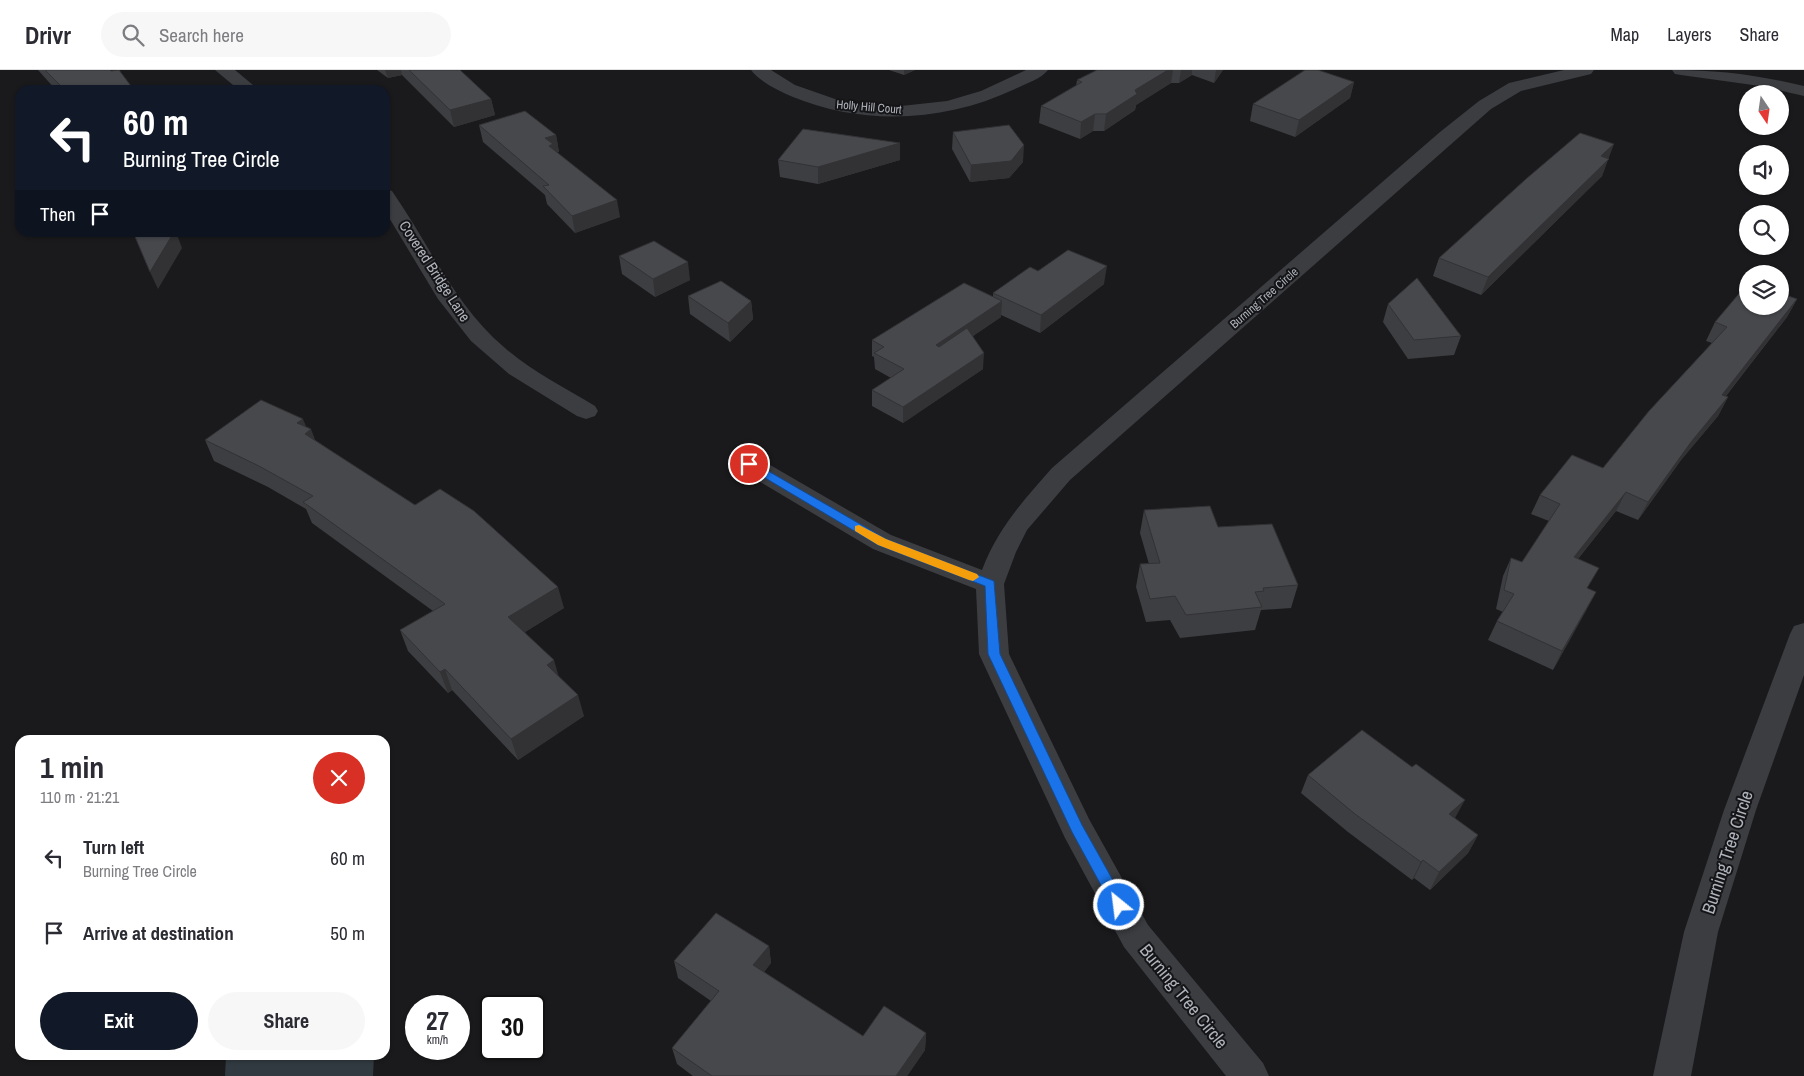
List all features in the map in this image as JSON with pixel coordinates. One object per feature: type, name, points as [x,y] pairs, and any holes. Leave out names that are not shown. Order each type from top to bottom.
[{"type":"street","points":[[224,70],[244,85]]},
{"type":"street","name":"Holly Hill Court","points":[[760,70],[788,88],[832,105],[894,111],[934,109],[968,102],[994,92],[1039,70]]},
{"type":"street","name":"Burning Tree Circle","points":[[1250,1076],[1136,936],[1077,828],[994,654],[990,584],[1002,552],[1017,525],[1061,474],[1447,136],[1485,105],[1515,87],[1585,70]]},
{"type":"street","points":[[1681,70],[1760,81],[1804,91]]},
{"type":"street","name":"Covered Bridge Lane","points":[[390,203],[455,307],[477,334],[496,353],[517,369],[586,410]]},
{"type":"street","points":[[749,464],[882,542],[990,584]]},
{"type":"street","name":"Burning Tree Circle","points":[[1672,1076],[1701,932],[1740,810],[1804,634]]},
{"type":"shaded area","points":[[226,1060],[374,1060],[373,1076],[225,1076]]},
{"type":"building","points":[[45,70],[119,70],[130,85],[60,85]]},
{"type":"building","points":[[409,70],[460,70],[491,99],[450,110]]},
{"type":"building","points":[[1097,70],[1168,70],[1135,90],[1137,94],[1106,114],[1095,114],[1081,122],[1041,106],[1082,82],[1077,80]]},
{"type":"building","points":[[1305,70],[1318,70],[1354,82],[1299,120],[1253,104]]},
{"type":"building","points":[[525,111],[556,135],[545,138],[553,144],[549,146],[617,200],[572,216],[543,186],[549,185],[479,125]]},
{"type":"building","points":[[1009,125],[1024,145],[1011,161],[971,165],[953,132]]},
{"type":"building","points":[[803,129],[900,143],[818,167],[778,160]]},
{"type":"building","points":[[1580,133],[1614,144],[1601,156],[1609,159],[1488,277],[1439,258],[1526,179]]},
{"type":"building","points":[[135,237],[171,237],[150,272]]},
{"type":"building","points":[[654,241],[688,262],[653,279],[619,256]]},
{"type":"building","points":[[1068,250],[1107,266],[1041,315],[993,293],[1030,267],[1038,271]]},
{"type":"building","points":[[1417,278],[1461,336],[1414,340],[1388,304]]},
{"type":"building","points":[[721,281],[751,301],[728,323],[688,296]]},
{"type":"building","points":[[964,283],[1002,301],[936,345],[939,347],[967,328],[984,353],[903,407],[872,390],[904,369],[874,353],[884,347],[872,340]]},
{"type":"building","points":[[1739,294],[1739,315],[1784,315],[1722,395],[1728,397],[1691,442],[1648,502],[1626,492],[1574,557],[1599,568],[1587,588],[1596,592],[1562,651],[1497,621],[1514,594],[1504,590],[1511,558],[1522,562],[1560,504],[1540,495],[1572,455],[1603,468],[1649,411],[1727,327],[1715,322]]},
{"type":"building","points":[[1789,296],[1797,299],[1789,309]]},
{"type":"building","points":[[261,400],[303,419],[297,423],[311,429],[305,434],[415,505],[440,489],[474,511],[558,587],[508,617],[554,660],[547,665],[578,695],[511,739],[445,669],[440,672],[400,630],[445,604],[303,502],[313,496],[259,466],[205,440]]},
{"type":"building","points":[[1210,506],[1218,527],[1272,524],[1298,585],[1263,588],[1264,591],[1255,592],[1262,607],[1186,615],[1175,596],[1150,599],[1140,564],[1160,563],[1144,510]]},
{"type":"building","points":[[1362,730],[1412,767],[1416,764],[1465,800],[1449,814],[1478,835],[1439,872],[1423,860],[1421,862],[1355,814],[1308,775]]},
{"type":"building","points":[[716,913],[769,946],[753,965],[863,1036],[884,1006],[926,1033],[896,1076],[712,1076],[672,1048],[719,991],[674,961]]},
{"type":"slow traffic","points":[[859,528],[882,542],[973,577]]},
{"type":"route","points":[[749,464],[882,542],[990,584],[994,654],[1077,828],[1119,905]]}]
